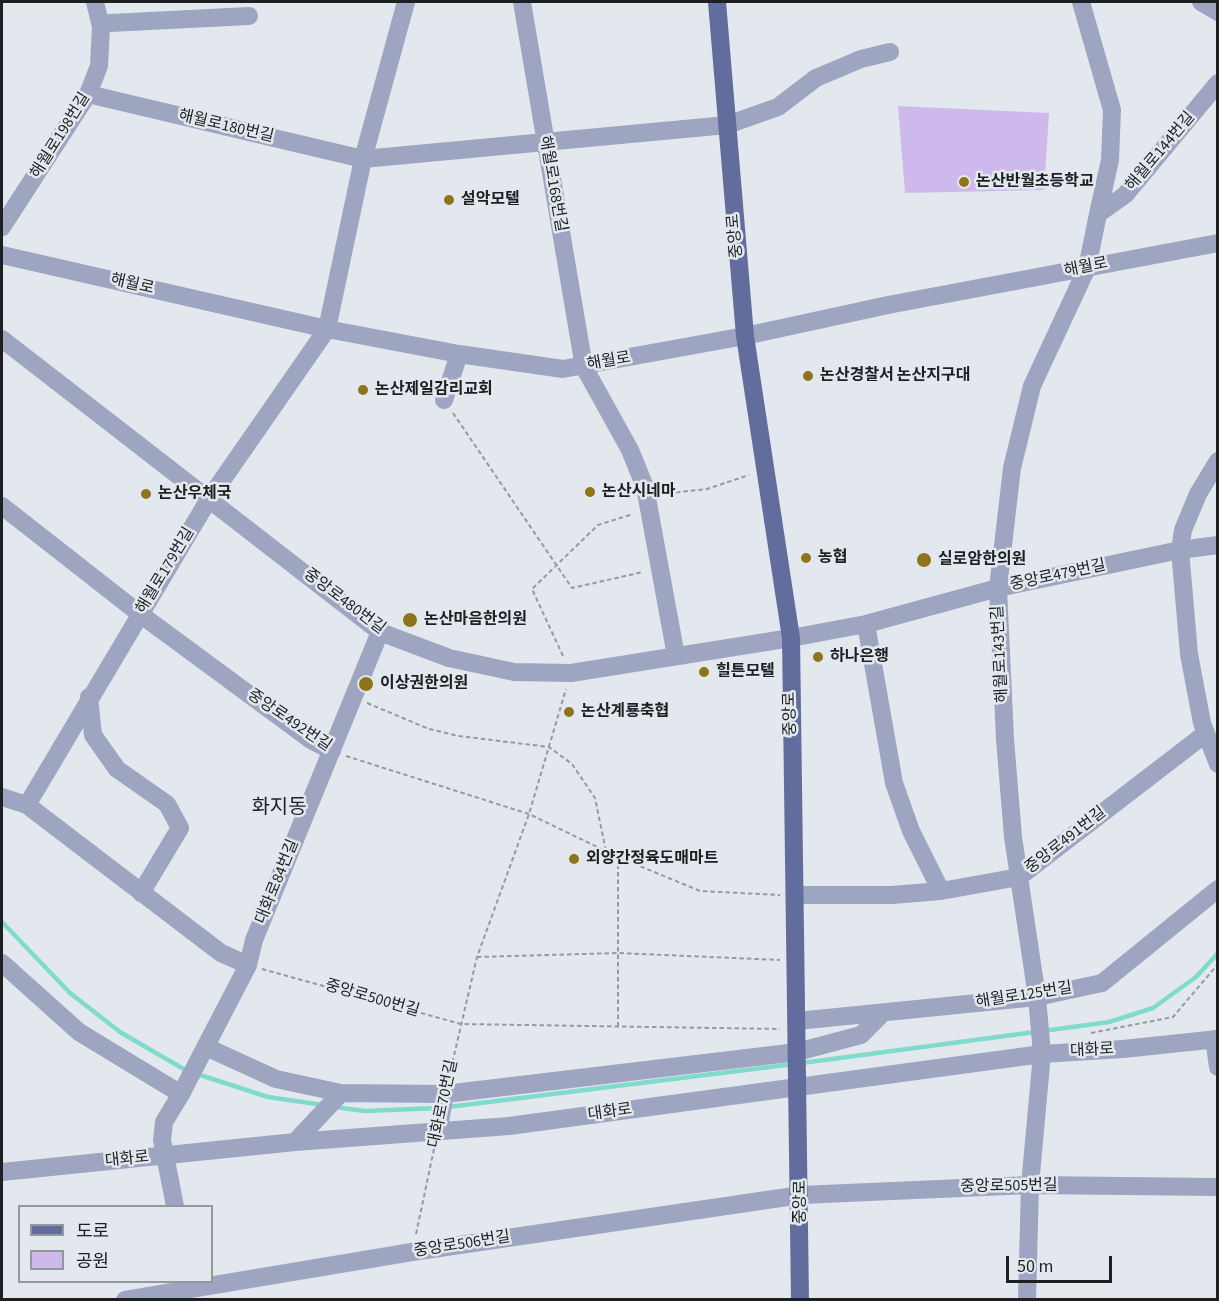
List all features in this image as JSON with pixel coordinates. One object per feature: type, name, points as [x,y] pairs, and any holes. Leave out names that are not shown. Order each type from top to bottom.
[{"type":"main road","name":"중앙로","points":[[717,2],[745,336],[791,638],[801,1194],[800,1299]]},
{"type":"street","points":[[85,2],[92,27],[88,94]]},
{"type":"street","name":"해월로198번길","points":[[2,227],[88,94],[99,66],[101,27],[95,2]]},
{"type":"street","points":[[88,94],[105,69],[110,23],[106,2]]},
{"type":"street","points":[[327,329],[363,159],[406,2]]},
{"type":"street","name":"해월로168번길","points":[[522,2],[584,367],[630,450],[648,503],[676,656]]},
{"type":"street","name":"해월로144번길","points":[[1081,2],[1112,110],[1110,160],[1087,268]]},
{"type":"street","points":[[1201,2],[1218,12]]},
{"type":"street","points":[[110,23],[249,16]]},
{"type":"street","name":"해월로180번길","points":[[88,94],[363,159],[545,144],[727,125],[778,107],[816,78],[861,59],[890,52]]},
{"type":"street","name":"해월로144번길","points":[[1098,214],[1125,195],[1218,83]]},
{"type":"street","name":"해월로","points":[[2,255],[327,329],[459,354],[563,369],[584,367],[888,305],[1218,243]]},
{"type":"street","name":"해월로143번길","points":[[1027,1299],[1030,1185],[1040,1038],[1037,997],[1013,837],[1005,739],[998,588],[1007,498],[1021,425],[1032,386],[1087,268]]},
{"type":"street","name":"해월로179번길","points":[[27,805],[89,697],[209,499],[327,329]]},
{"type":"street","name":"중앙로480번길","points":[[2,339],[380,632],[449,658],[514,672],[548,675],[791,638]]},
{"type":"street","points":[[444,400],[459,354]]},
{"type":"street","points":[[1218,461],[1198,494],[1183,530],[1180,550],[1189,654],[1218,764]]},
{"type":"street","name":"중앙로492번길","points":[[2,506],[141,614],[311,740],[332,751]]},
{"type":"street","name":"중앙로479번길","points":[[791,638],[866,624],[998,588],[1180,550],[1218,545]]},
{"type":"street","points":[[866,624],[894,783],[911,831],[941,891]]},
{"type":"street","name":"대화로84번길","points":[[175,1205],[162,1140],[164,1122],[248,965],[254,940],[380,632]]},
{"type":"street","points":[[89,697],[93,735],[117,769],[168,804],[180,828],[141,893]]},
{"type":"street","name":"중앙로491번길","points":[[795,895],[892,895],[941,891],[1019,877],[1208,726]]},
{"type":"street","points":[[2,797],[27,805],[222,953],[248,965]]},
{"type":"street","name":"해월로125번길","points":[[797,1025],[1037,997],[1102,983],[1218,889]]},
{"type":"street","points":[[2,963],[79,1032],[184,1088]]},
{"type":"street","points":[[206,1047],[276,1079],[341,1093],[445,1094],[797,1052],[861,1035],[882,1014]]},
{"type":"street","name":"대화로","points":[[2,1172],[295,1142],[509,1126],[799,1087],[1040,1038],[1123,1049],[1216,1039]]},
{"type":"street","points":[[1216,1039],[1218,1067]]},
{"type":"street","points":[[295,1142],[341,1093]]},
{"type":"street","name":"대화로70번길","points":[[438,1131],[445,1094]]},
{"type":"street","name":"중앙로505번길","points":[[801,1194],[1030,1185],[1218,1186]]},
{"type":"street","name":"중앙로506번길","points":[[124,1299],[412,1252],[801,1194]]},
{"type":"path","points":[[444,400],[555,567],[572,588],[660,568]]},
{"type":"path","points":[[571,673],[532,589],[598,525],[648,503],[706,489],[765,470]]},
{"type":"path","name":"대화로70번길","points":[[445,1094],[477,957],[529,814],[571,673]]},
{"type":"path","points":[[354,698],[429,729],[476,739],[549,747],[572,764],[595,798],[606,851]]},
{"type":"path","name":"중앙로492번길","points":[[332,751],[529,814],[618,857],[700,891],[795,895]]},
{"type":"path","points":[[618,857],[618,1027]]},
{"type":"path","points":[[477,957],[618,953],[796,961]]},
{"type":"path","points":[[1085,1035],[1173,1017],[1218,964]]},
{"type":"path","name":"중앙로500번길","points":[[248,965],[461,1024],[618,1027],[797,1025]]},
{"type":"path","name":"대화로70번길","points":[[412,1252],[438,1131]]},
{"type":"green space","points":[[898,106],[1049,113],[1044,190],[905,193]]},
{"type":"waterway","points":[[2,922],[70,993],[120,1032],[187,1071]]},
{"type":"waterway","points":[[1043,1031],[1109,1022],[1153,1008],[1196,977],[1218,953]]},
{"type":"waterway","points":[[802,1063],[1035,1032]]},
{"type":"waterway","points":[[448,1107],[794,1064]]},
{"type":"waterway","points":[[197,1074],[268,1097],[323,1105]]},
{"type":"waterway","points":[[334,1107],[365,1111],[439,1108]]},
{"type":"place","name":"논산반월초등학교","points":[[964,182]]},
{"type":"place","name":"설악모텔","points":[[449,200]]},
{"type":"place","name":"논산경찰서 논산지구대","points":[[808,376]]},
{"type":"place","name":"논산제일감리교회","points":[[363,390]]},
{"type":"place","name":"논산시네마","points":[[590,492]]},
{"type":"place","name":"논산우체국","points":[[146,494]]},
{"type":"place","name":"농협","points":[[806,558]]},
{"type":"place","name":"실로암한의원","points":[[924,560]]},
{"type":"place","name":"논산마음한의원","points":[[410,620]]},
{"type":"place","name":"하나은행","points":[[818,657]]},
{"type":"place","name":"힐튼모텔","points":[[704,672]]},
{"type":"place","name":"이상권한의원","points":[[366,684]]},
{"type":"place","name":"논산계룡축협","points":[[569,712]]},
{"type":"place","name":"외양간정육도매마트","points":[[574,859]]},
{"type":"district","name":"화지동","points":[[279,809]]}]
